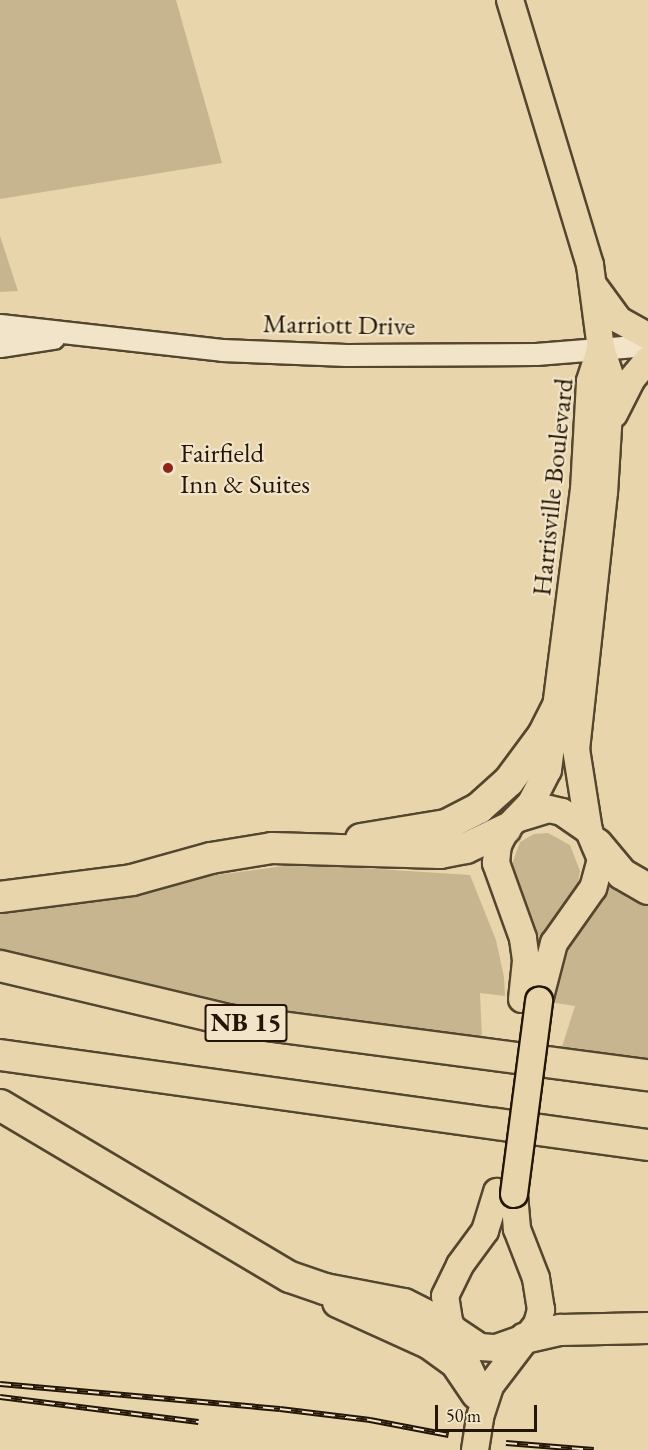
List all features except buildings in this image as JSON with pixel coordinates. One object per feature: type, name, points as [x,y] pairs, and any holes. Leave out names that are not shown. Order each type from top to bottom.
[{"type":"highway","points":[[0,897],[132,880],[211,858],[310,847],[446,825],[479,808],[509,781],[543,735],[559,703]]},
{"type":"highway","points":[[310,847],[440,853],[466,848],[511,824]]},
{"type":"highway","points":[[593,837],[622,874],[648,889]]},
{"type":"highway","name":"NB 15","points":[[0,966],[228,1020],[648,1075]]},
{"type":"highway","name":"NB 15","points":[[0,1055],[648,1145]]},
{"type":"highway","points":[[0,1105],[290,1277],[430,1344],[456,1363],[478,1406]]},
{"type":"highway","points":[[290,1277],[325,1289],[404,1304],[450,1327]]},
{"type":"highway","points":[[525,1338],[561,1330],[648,1328]]},
{"type":"main road","points":[[510,0],[592,284],[601,348]]},
{"type":"main road","points":[[592,284],[618,320],[648,336]]},
{"type":"main road","name":"Harrisville Boulevard","points":[[531,1000],[554,943],[599,874],[576,749],[609,429],[611,379],[601,348]]},
{"type":"main road","name":"Harrisville Boulevard","points":[[506,1193],[531,1000],[523,938],[496,862],[498,845],[511,824],[543,785],[559,703],[590,428],[590,381],[601,348]]},
{"type":"main road","points":[[609,429],[619,401],[648,360]]},
{"type":"main road","points":[[511,824],[549,809],[576,820],[593,837]]},
{"type":"main road","points":[[476,1450],[478,1406],[472,1369],[450,1327],[445,1296],[460,1265],[485,1231],[506,1193]]},
{"type":"main road","points":[[478,1406],[490,1386],[537,1324],[541,1295],[506,1193]]},
{"type":"main road","points":[[450,1327],[480,1347],[496,1348],[525,1338]]},
{"type":"street","name":"Marriott Drive","points":[[0,325],[222,350],[346,354],[536,354],[648,345]]},
{"type":"street","name":"Marriott Drive","points":[[0,346],[77,334]]},
{"type":"shaded area","points":[[0,0],[176,0],[222,163],[0,199]]},
{"type":"shaded area","points":[[0,236],[18,291],[0,292]]},
{"type":"shaded area","points":[[548,833],[570,845],[580,871],[577,889],[538,956],[510,870],[520,842],[534,834]]},
{"type":"shaded area","points":[[299,864],[470,875],[496,940],[504,977],[505,996],[480,993],[482,1039],[561,1050],[575,1006],[549,1002],[553,976],[570,938],[609,885],[629,899],[648,905],[648,1070],[307,1020],[0,950],[0,904]]},
{"type":"railway","points":[[0,1384],[280,1409],[370,1420],[449,1435]]},
{"type":"railway","points":[[0,1397],[198,1422]]},
{"type":"railway","points":[[506,1443],[594,1450]]},
{"type":"place","name":"Fairfield Inn & Suites","points":[[168,468]]}]
